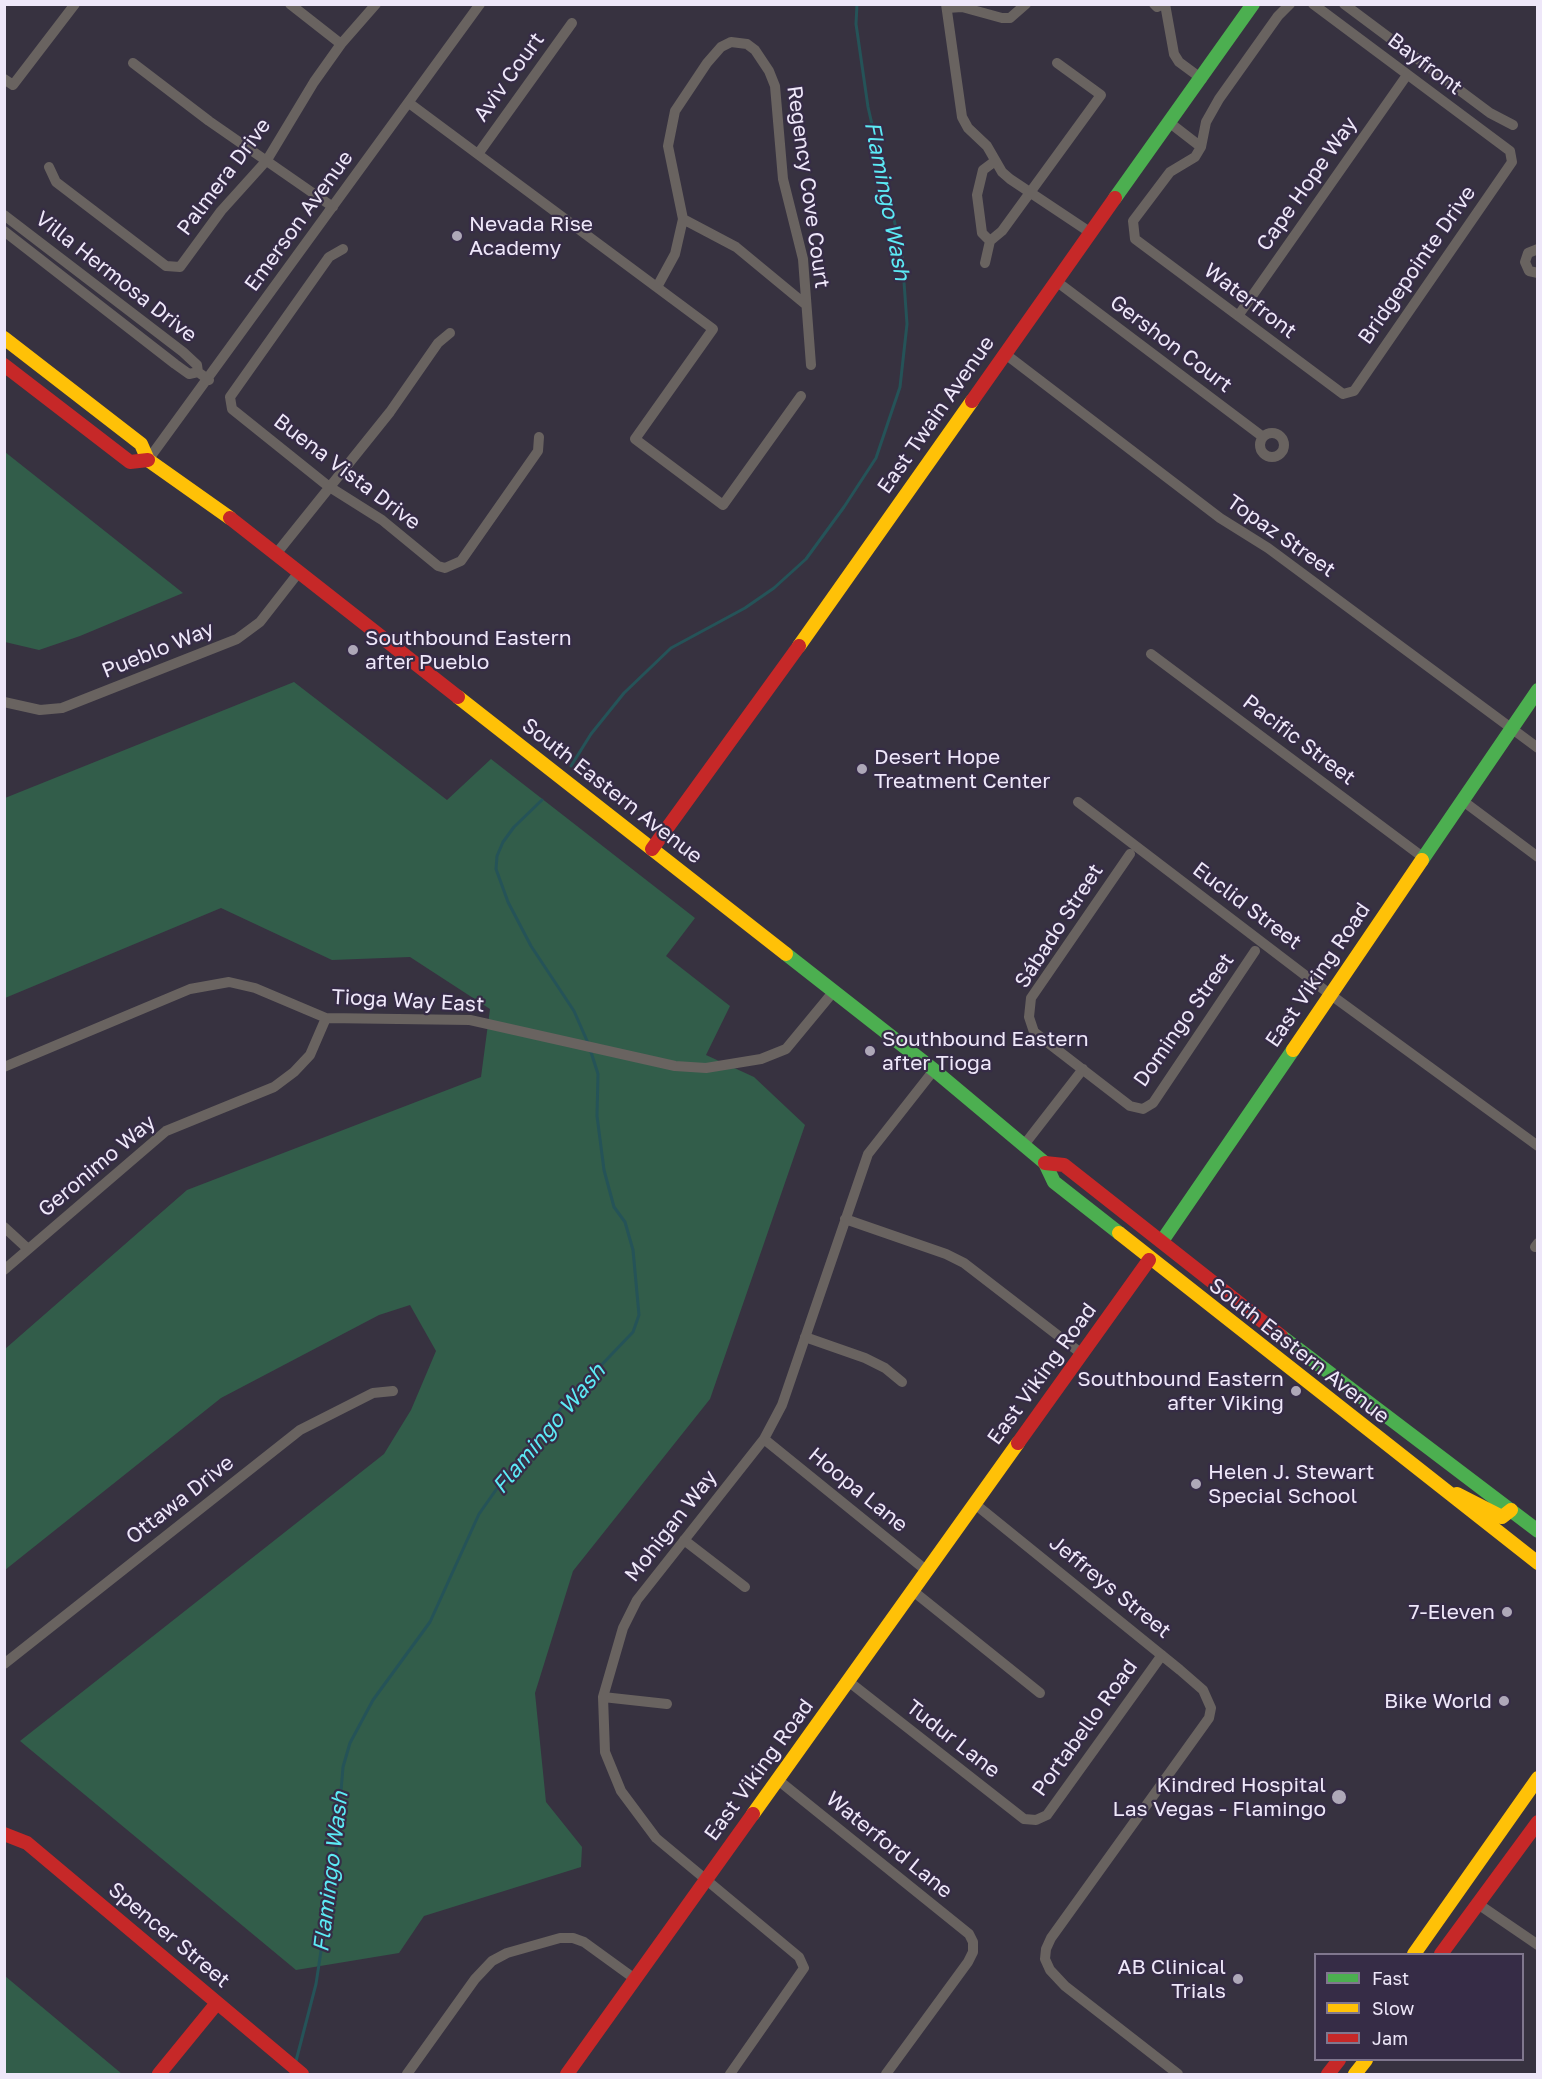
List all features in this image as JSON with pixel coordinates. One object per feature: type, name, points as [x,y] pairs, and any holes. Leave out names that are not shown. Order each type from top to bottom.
[{"type":"main road","name":"East Twain Avenue","points":[[652,849],[886,525],[1004,353],[1253,4]]},
{"type":"main road","name":"South Eastern Avenue","points":[[4,338],[141,444],[148,460],[208,501],[933,1070],[1045,1163],[1054,1182],[1149,1260],[1538,1563]]},
{"type":"main road","name":"South Eastern Avenue","points":[[4,365],[130,462],[148,460]]},
{"type":"main road","name":"East Viking Road","points":[[1162,1241],[1538,690]]},
{"type":"main road","name":"South Eastern Avenue","points":[[1045,1163],[1064,1165],[1377,1411],[1538,1531]]},
{"type":"main road","name":"East Viking Road","points":[[567,2074],[1149,1260]]},
{"type":"main road","points":[[1417,1470],[1434,1471],[1464,1489],[1491,1495]]},
{"type":"main road","points":[[1442,1489],[1468,1497],[1502,1516],[1511,1510]]},
{"type":"main road","points":[[1415,1953],[1538,1778]]},
{"type":"main road","points":[[1440,1953],[1538,1822]]},
{"type":"main road","name":"Spencer Street","points":[[4,1834],[27,1843],[302,2074]]},
{"type":"main road","points":[[1478,1904],[1477,1890],[1499,1857],[1497,1838]]},
{"type":"main road","points":[[1439,1953],[1444,1936],[1462,1911],[1460,1890]]},
{"type":"main road","points":[[159,2074],[217,2003]]},
{"type":"main road","points":[[1328,2074],[1338,2061]]},
{"type":"main road","points":[[1355,2074],[1365,2061]]},
{"type":"street","points":[[9,82],[75,4]]},
{"type":"street","points":[[290,4],[341,44]]},
{"type":"street","name":"Palmera Drive","points":[[49,167],[56,182],[165,266],[180,267],[221,211],[267,160],[314,82],[341,44],[376,4]]},
{"type":"street","name":"Emerson Avenue","points":[[148,460],[209,380],[480,4]]},
{"type":"street","points":[[1026,4],[1010,18],[962,7],[947,6],[962,117],[968,128],[987,146],[1010,179],[1090,233]]},
{"type":"street","points":[[1154,4],[1157,7],[1164,4],[1174,54],[1179,62],[1202,78]]},
{"type":"street","points":[[1170,123],[1201,147],[1206,122],[1219,99],[1278,16],[1290,4]]},
{"type":"street","name":"Bayfront","points":[[1313,4],[1510,151],[1511,156]]},
{"type":"street","points":[[1344,4],[1490,113],[1513,125]]},
{"type":"street","name":"Aviv Court","points":[[478,154],[572,24]]},
{"type":"street","name":"Regency Cove Court","points":[[657,287],[675,254],[683,219],[668,146],[675,111],[707,63],[721,47],[731,42],[747,44],[755,50],[775,86],[783,179],[803,259],[805,304]]},
{"type":"street","points":[[133,63],[208,121],[333,207]]},
{"type":"street","points":[[985,263],[990,242],[1002,231],[1101,95],[1057,63]]},
{"type":"street","name":"Cape Hope Way","points":[[1238,316],[1407,75]]},
{"type":"street","points":[[409,103],[713,329],[635,439],[723,505],[801,396]]},
{"type":"street","name":"Waterfront","points":[[1201,147],[1195,157],[1170,172],[1156,188],[1133,221],[1135,239],[1343,394],[1348,392]]},
{"type":"street","name":"Bridgepointe Drive","points":[[1348,392],[1354,391],[1512,162],[1511,156]]},
{"type":"street","points":[[990,242],[982,232],[977,195],[983,170],[995,160]]},
{"type":"street","name":"Villa Hermosa Drive","points":[[4,215],[183,352],[197,365],[198,372],[209,380]]},
{"type":"street","name":"Regency Cove Court","points":[[683,219],[736,247],[805,304]]},
{"type":"street","name":"Villa Hermosa Drive","points":[[4,231],[175,364],[189,374],[198,372]]},
{"type":"street","name":"Buena Vista Drive","points":[[343,249],[329,257],[230,397],[232,409],[328,486],[382,520],[438,566],[445,568],[461,561],[538,451],[539,437]]},
{"type":"street","points":[[1538,249],[1528,253],[1525,262],[1529,271],[1538,273]]},
{"type":"street","name":"Gershon Court","points":[[1056,281],[1263,437]]},
{"type":"street","points":[[805,304],[811,365]]},
{"type":"street","points":[[276,554],[328,486],[390,412],[438,344],[450,333]]},
{"type":"street","name":"Topaz Street","points":[[1004,353],[1220,518],[1268,548],[1538,748]]},
{"type":"street","name":"Pueblo Way","points":[[4,702],[40,710],[62,708],[237,639],[260,622],[299,572]]},
{"type":"street","name":"Pacific Street","points":[[1151,654],[1424,858]]},
{"type":"street","points":[[1463,801],[1538,857]]},
{"type":"street","name":"Euclid Street","points":[[1078,802],[1331,994],[1538,1146]]},
{"type":"street","name":"Sábado Street","points":[[1083,1069],[1034,1032],[1029,1017],[1031,998],[1130,854]]},
{"type":"street","name":"Domingo Street","points":[[1083,1069],[1130,1106],[1143,1109],[1153,1103],[1255,951]]},
{"type":"street","name":"Tioga Way East","points":[[4,1067],[205,984],[229,982],[255,988],[326,1018],[470,1020],[675,1066],[706,1068],[760,1059],[786,1049],[834,991]]},
{"type":"street","name":"Geronimo Way","points":[[4,1270],[166,1131],[274,1086],[294,1072],[310,1055],[326,1018]]},
{"type":"street","points":[[1024,1145],[1083,1069]]},
{"type":"street","name":"Mohigan Way","points":[[730,2074],[804,1968],[799,1957],[656,1838],[621,1791],[604,1752],[603,1696],[623,1628],[637,1600],[764,1439],[782,1406],[868,1154],[933,1070]]},
{"type":"street","points":[[845,1220],[946,1254],[964,1263],[1082,1354]]},
{"type":"street","points":[[4,1227],[28,1249]]},
{"type":"street","name":"East Viking Road","points":[[1149,1260],[1162,1241]]},
{"type":"street","points":[[805,1337],[865,1358],[885,1368],[902,1382]]},
{"type":"street","name":"Ottawa Drive","points":[[4,1664],[300,1430],[362,1398],[393,1391]]},
{"type":"street","name":"Hoopa Lane","points":[[764,1439],[927,1571]]},
{"type":"street","name":"Jeffreys Street","points":[[975,1504],[1203,1690],[1211,1708],[1209,1718],[1051,1938],[1045,1959],[1050,1970],[1065,1986],[1178,2074]]},
{"type":"street","points":[[684,1540],[745,1587]]},
{"type":"street","points":[[913,1591],[1040,1693]]},
{"type":"street","name":"Portabello Road","points":[[1036,1820],[1047,1815],[1162,1655]]},
{"type":"street","name":"Tudur Lane","points":[[848,1681],[1023,1819],[1036,1820]]},
{"type":"street","points":[[603,1696],[667,1704]]},
{"type":"street","name":"Waterford Lane","points":[[777,1780],[969,1934],[973,1942],[973,1952],[968,1962],[886,2074]]},
{"type":"street","points":[[1478,1904],[1538,1945]]},
{"type":"street","points":[[407,2074],[475,1979],[492,1960],[507,1953],[560,1938],[573,1938],[584,1942],[635,1979]]},
{"type":"green space","points":[[5,452],[183,593],[80,636],[39,650],[5,642]]},
{"type":"green space","points":[[294,682],[447,800],[491,759],[695,918],[666,956],[730,1006],[706,1055],[754,1077],[805,1125],[710,1399],[573,1571],[535,1693],[546,1802],[582,1847],[581,1867],[424,1916],[399,1953],[296,1970],[20,1741],[384,1454],[411,1410],[436,1351],[410,1305],[379,1315],[221,1398],[5,1570],[5,1349],[187,1190],[481,1077],[490,1009],[410,957],[332,960],[221,908],[5,998],[5,798]]},
{"type":"green space","points":[[5,1976],[122,2074],[5,2074]]},
{"type":"waterway","name":"Flamingo Wash","points":[[571,766],[591,734],[624,693],[671,648],[745,608],[774,588],[806,559],[876,458],[900,387],[907,324],[902,254],[868,107],[856,24],[857,4]]},
{"type":"waterway","name":"Flamingo Wash","points":[[542,800],[514,827],[503,842],[497,856],[496,869],[508,902],[531,946],[574,1011],[588,1043]]},
{"type":"waterway","name":"Flamingo Wash","points":[[296,2061],[316,1984],[336,1852],[343,1767],[350,1743],[373,1700],[430,1622],[479,1514],[505,1477],[566,1402],[633,1332],[639,1315],[633,1250],[625,1222],[614,1207],[604,1170],[597,1116],[598,1074],[590,1049]]},
{"type":"traffic: fast","points":[[1115,198],[1253,4]]},
{"type":"traffic: fast","points":[[1422,860],[1538,690]]},
{"type":"traffic: fast","points":[[786,954],[934,1070],[1045,1163],[1054,1182],[1119,1233]]},
{"type":"traffic: fast","points":[[1162,1241],[1293,1050]]},
{"type":"traffic: fast","points":[[1281,1336],[1538,1531]]},
{"type":"traffic: slow","points":[[4,338],[141,444],[148,460],[230,518]]},
{"type":"traffic: slow","points":[[799,646],[972,401]]},
{"type":"traffic: slow","points":[[458,697],[786,954]]},
{"type":"traffic: slow","points":[[1293,1050],[1422,860]]},
{"type":"traffic: slow","points":[[1119,1233],[1538,1563]]},
{"type":"traffic: slow","points":[[753,1814],[1018,1443]]},
{"type":"traffic: slow","points":[[1457,1494],[1502,1517],[1511,1510]]},
{"type":"traffic: slow","points":[[1415,1953],[1538,1778]]},
{"type":"traffic: slow","points":[[1355,2074],[1365,2061]]},
{"type":"traffic: jam","points":[[972,401],[1115,198]]},
{"type":"traffic: jam","points":[[4,365],[130,462],[148,460]]},
{"type":"traffic: jam","points":[[230,518],[458,697]]},
{"type":"traffic: jam","points":[[652,849],[799,646]]},
{"type":"traffic: jam","points":[[1045,1163],[1064,1165],[1281,1336]]},
{"type":"traffic: jam","points":[[1018,1443],[1149,1260]]},
{"type":"traffic: jam","points":[[567,2074],[753,1814]]},
{"type":"traffic: jam","points":[[1442,1953],[1538,1822]]},
{"type":"traffic: jam","points":[[4,1834],[27,1843],[302,2074]]},
{"type":"traffic: jam","points":[[159,2074],[217,2003]]},
{"type":"traffic: jam","points":[[1328,2074],[1338,2061]]},
{"type":"place","name":"Nevada Rise Academy","points":[[457,236]]},
{"type":"place","name":"Southbound Eastern after Pueblo","points":[[353,650]]},
{"type":"place","name":"Desert Hope Treatment Center","points":[[862,769]]},
{"type":"place","name":"Southbound Eastern after Tioga","points":[[870,1051]]},
{"type":"place","name":"Southbound Eastern after Viking","points":[[1296,1391]]},
{"type":"place","name":"Helen J. Stewart Special School","points":[[1196,1484]]},
{"type":"place","name":"7-Eleven","points":[[1507,1612]]},
{"type":"place","name":"Bike World","points":[[1504,1701]]},
{"type":"place","name":"Kindred Hospital Las Vegas - Flamingo","points":[[1339,1797]]},
{"type":"place","name":"AB Clinical Trials","points":[[1238,1979]]}]
